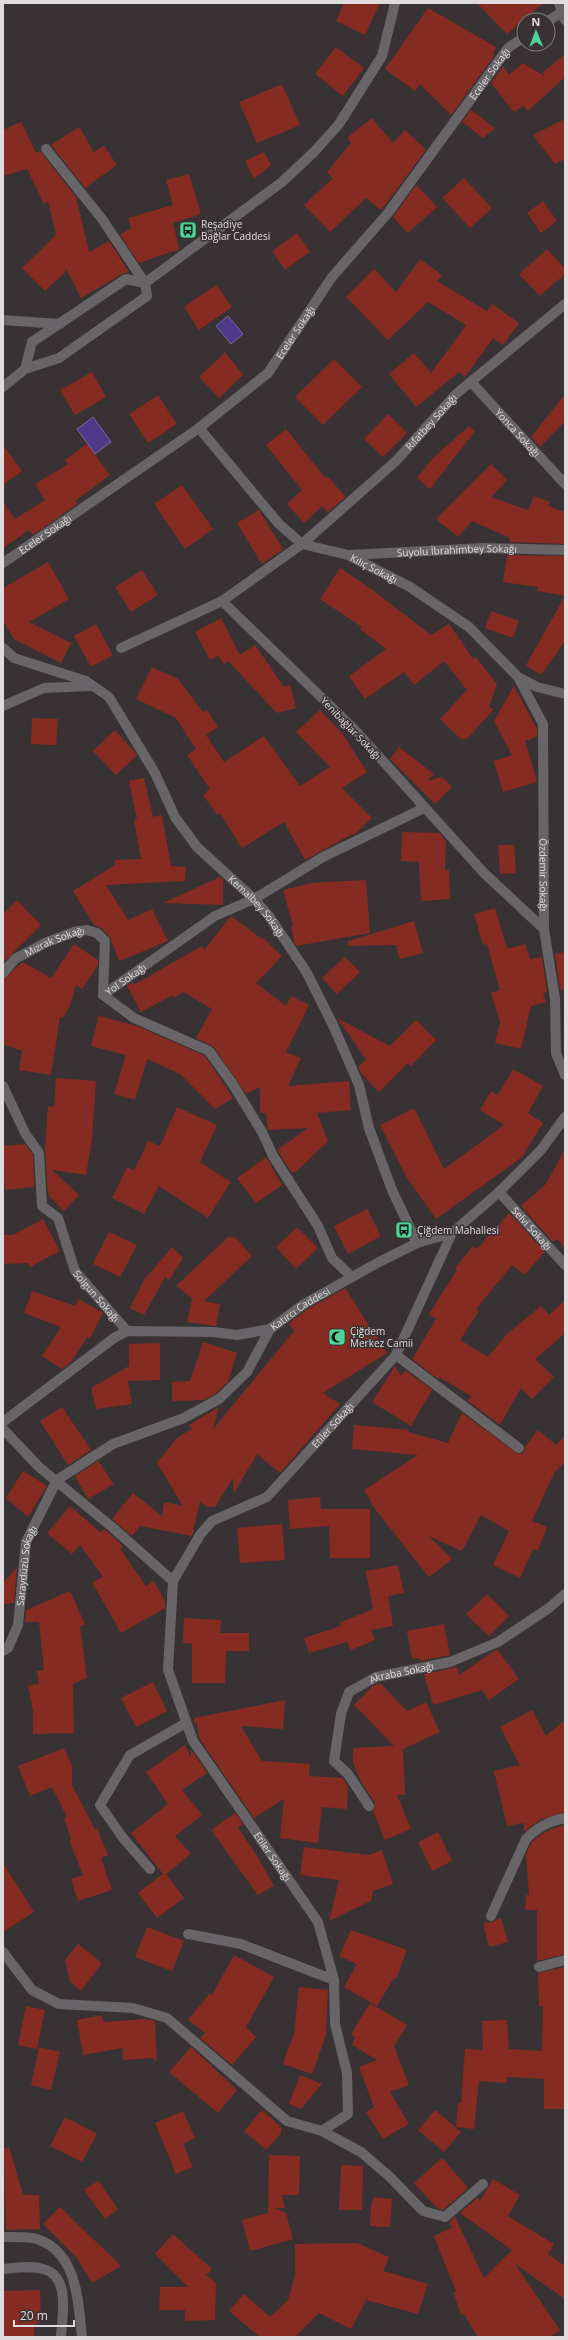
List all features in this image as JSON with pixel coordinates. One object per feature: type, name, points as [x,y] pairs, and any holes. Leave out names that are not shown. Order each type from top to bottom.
[{"type":"street","points":[[25,369],[32,342],[126,279],[145,283],[282,182],[314,152],[339,124],[382,56],[396,3]]},
{"type":"street","name":"Eceler Sokağı","points":[[3,563],[199,428],[268,373],[332,278],[388,213],[508,48],[516,43]]},
{"type":"street","points":[[3,387],[25,369],[59,358],[147,296],[145,283],[102,220],[46,149]]},
{"type":"street","name":"Rıfatbey Sokağı","points":[[302,544],[396,461],[456,394],[565,304]]},
{"type":"street","points":[[3,320],[60,324]]},
{"type":"street","name":"Yonca Sokağı","points":[[471,382],[565,484]]},
{"type":"street","name":"Kılıç Sokağı","points":[[199,428],[279,524],[302,544],[348,555],[410,587],[469,628],[518,677],[537,687],[565,694]]},
{"type":"street","points":[[121,648],[222,601],[302,544]]},
{"type":"street","name":"Suyolu İbrahimbey Sokağı","points":[[348,555],[484,548],[565,550]]},
{"type":"street","name":"Yenibağlar Sokağı","points":[[222,601],[354,729],[484,873],[544,929]]},
{"type":"street","name":"Kemalbey Sokağı","points":[[3,648],[14,658],[86,681],[109,697],[155,773],[175,817],[197,847],[254,899],[269,916],[307,973],[332,1023],[359,1085],[369,1128],[392,1190],[417,1243]]},
{"type":"street","name":"Özdemir Sokağı","points":[[518,677],[543,724],[544,929],[555,999],[556,1053],[565,1075]]},
{"type":"street","points":[[3,706],[44,688],[93,686]]},
{"type":"street","name":"Yol Sokağı","points":[[352,1277],[332,1258],[318,1226],[273,1156],[262,1132],[232,1083],[209,1051],[134,1018],[103,995],[215,916],[254,899],[323,857],[396,823],[424,808]]},
{"type":"street","name":"Mızrak Sokağı","points":[[3,973],[15,959],[45,943],[87,930],[97,933],[105,941],[103,995]]},
{"type":"street","name":"Solgun Sokağı","points":[[3,1086],[25,1132],[39,1153],[42,1206],[58,1218],[75,1271],[126,1331]]},
{"type":"street","name":"Katırcı Caddesi","points":[[126,1331],[213,1332],[237,1335],[270,1328],[304,1304],[417,1243],[452,1233],[499,1192],[541,1150],[565,1117]]},
{"type":"street","name":"Selvi Sokağı","points":[[499,1192],[565,1265]]},
{"type":"street","name":"Etiler Sokağı","points":[[322,2131],[348,2114],[347,2073],[336,2024],[334,1980],[318,1922],[193,1741],[168,1670],[172,1580],[200,1535],[212,1521],[267,1497],[396,1355],[452,1233]]},
{"type":"street","points":[[57,1480],[114,1444],[184,1418],[219,1399],[247,1372],[270,1328]]},
{"type":"street","points":[[3,1422],[114,1338],[126,1331]]},
{"type":"street","points":[[396,1355],[520,1448]]},
{"type":"street","points":[[3,1429],[39,1467],[57,1480],[172,1580]]},
{"type":"street","name":"Saraydüzü Sokağı","points":[[3,1651],[8,1648],[18,1625],[26,1542],[57,1480]]},
{"type":"street","name":"Akraba Sokağı","points":[[369,1806],[348,1774],[334,1761],[341,1714],[350,1692],[376,1677],[450,1662],[498,1642],[549,1608],[565,1594]]},
{"type":"street","points":[[150,1869],[123,1838],[100,1805],[130,1755],[186,1723]]},
{"type":"street","points":[[491,1916],[526,1839],[535,1830],[551,1821],[565,1818]]},
{"type":"street","points":[[188,1934],[240,1944],[334,1980]]},
{"type":"street","points":[[3,1952],[32,1990],[58,2004],[133,2008],[167,2018],[287,2121],[322,2131],[361,2152],[423,2211],[445,2217],[483,2184]]},
{"type":"street","points":[[539,1967],[565,1960]]},
{"type":"street","points":[[3,2237],[36,2239],[49,2245],[58,2252],[73,2277],[82,2337]]},
{"type":"street","points":[[3,2269],[42,2268],[57,2279],[63,2292],[61,2337]]},
{"type":"shaded area","points":[[228,316],[243,334],[231,344],[216,326]]},
{"type":"shaded area","points":[[93,417],[111,442],[95,454],[77,429]]},
{"type":"building","points":[[344,3],[380,3],[365,35],[336,21]]},
{"type":"building","points":[[477,3],[544,3],[533,12],[516,12],[516,26],[507,34]]},
{"type":"building","points":[[428,8],[496,47],[493,53],[494,56],[451,115],[420,84],[415,91],[385,69]]},
{"type":"building","points":[[336,47],[364,68],[343,96],[315,74]]},
{"type":"building","points":[[565,54],[565,77],[528,111],[523,106],[514,112],[491,83],[503,66],[509,75],[523,63],[544,76],[543,72]]},
{"type":"building","points":[[282,84],[300,125],[257,143],[239,102]]},
{"type":"building","points":[[471,110],[495,128],[483,138],[462,122]]},
{"type":"building","points":[[372,118],[393,143],[405,130],[426,150],[381,210],[366,198],[330,232],[304,205],[333,178],[327,172],[351,143],[347,138]]},
{"type":"building","points":[[565,119],[565,159],[555,164],[533,135]]},
{"type":"building","points":[[21,122],[36,153],[40,151],[76,197],[89,252],[109,241],[129,272],[122,274],[81,298],[67,270],[45,291],[22,268],[56,235],[48,201],[44,204],[27,169],[3,176],[3,130]]},
{"type":"building","points":[[79,127],[94,152],[104,146],[117,165],[85,188],[51,145]]},
{"type":"building","points":[[264,152],[271,165],[254,179],[245,161]]},
{"type":"building","points":[[189,174],[201,214],[173,223],[179,249],[139,263],[120,235],[131,228],[128,218],[173,205],[166,180]]},
{"type":"building","points":[[464,178],[492,208],[470,228],[442,198]]},
{"type":"building","points":[[416,185],[437,207],[408,233],[393,217]]},
{"type":"building","points":[[543,201],[557,221],[541,233],[527,213]]},
{"type":"building","points":[[297,233],[310,252],[285,270],[272,251]]},
{"type":"building","points":[[547,249],[565,269],[565,274],[540,296],[519,274]]},
{"type":"building","points":[[420,259],[442,275],[437,281],[487,311],[492,304],[519,323],[503,345],[493,338],[465,377],[459,372],[416,407],[389,374],[414,353],[431,373],[466,325],[428,302],[388,340],[346,297],[374,269],[396,292]]},
{"type":"building","points":[[216,285],[232,307],[199,330],[184,307]]},
{"type":"building","points":[[225,352],[243,375],[219,398],[199,377]]},
{"type":"building","points":[[334,359],[362,387],[323,425],[295,397]]},
{"type":"building","points":[[92,372],[106,397],[75,415],[60,390]]},
{"type":"building","points":[[565,394],[565,421],[540,447],[531,437]]},
{"type":"building","points":[[158,395],[177,424],[148,443],[129,414]]},
{"type":"building","points":[[388,414],[407,433],[383,457],[364,439]]},
{"type":"building","points":[[469,426],[475,431],[430,489],[417,478],[433,458]]},
{"type":"building","points":[[286,429],[325,478],[327,476],[346,497],[328,512],[322,506],[304,523],[287,504],[302,490],[266,445]]},
{"type":"building","points":[[87,444],[110,475],[75,501],[77,504],[33,535],[29,530],[3,548],[3,502],[15,519],[45,500],[35,484],[68,464],[65,460]]},
{"type":"building","points":[[3,445],[22,471],[3,485]]},
{"type":"building","points":[[491,464],[507,480],[491,497],[528,510],[534,496],[550,502],[548,506],[565,512],[565,544],[509,542],[510,538],[472,521],[458,537],[436,519]]},
{"type":"building","points":[[182,485],[213,529],[185,549],[154,504]]},
{"type":"building","points":[[259,510],[283,549],[262,564],[237,523]]},
{"type":"building","points":[[507,555],[565,556],[565,596],[537,591],[538,587],[503,582]]},
{"type":"building","points":[[48,562],[69,599],[29,622],[71,643],[61,663],[14,639],[3,621],[3,588]]},
{"type":"building","points":[[340,568],[374,591],[431,635],[449,624],[474,660],[475,656],[497,684],[489,707],[494,709],[467,739],[461,739],[440,719],[467,690],[444,661],[414,685],[404,672],[365,699],[349,676],[386,649],[360,629],[362,627],[320,599]]},
{"type":"building","points":[[142,570],[158,595],[131,612],[115,587]]},
{"type":"building","points":[[565,596],[565,641],[541,675],[526,665]]},
{"type":"building","points":[[491,611],[519,621],[513,638],[485,628]]},
{"type":"building","points":[[221,618],[240,655],[255,645],[284,687],[290,685],[296,708],[277,713],[228,661],[224,664],[218,656],[210,660],[195,632]]},
{"type":"building","points":[[96,624],[113,655],[91,667],[74,636]]},
{"type":"building","points":[[152,667],[178,679],[203,712],[207,710],[218,727],[206,735],[224,762],[264,736],[300,786],[330,767],[296,732],[320,710],[342,733],[367,772],[342,788],[372,818],[355,834],[350,835],[305,860],[284,822],[242,848],[220,813],[217,815],[203,795],[210,789],[187,755],[196,749],[176,718],[136,699]]},
{"type":"building","points":[[514,686],[537,729],[537,736],[529,740],[525,740],[537,782],[503,792],[494,761],[512,755],[494,721]]},
{"type":"building","points":[[32,718],[58,719],[56,745],[31,744]]},
{"type":"building","points":[[115,730],[137,755],[116,775],[93,751]]},
{"type":"building","points":[[399,747],[434,774],[428,781],[442,777],[452,787],[435,804],[390,759]]},
{"type":"building","points":[[144,778],[153,817],[162,815],[171,866],[186,867],[185,881],[106,885],[128,920],[152,909],[168,941],[119,961],[110,937],[101,928],[94,925],[73,891],[115,865],[115,860],[141,859],[134,820],[137,820],[129,781]]},
{"type":"building","points":[[402,832],[439,833],[446,841],[445,870],[449,870],[450,899],[421,901],[419,862],[401,861]]},
{"type":"building","points":[[498,845],[514,845],[516,873],[500,874]]},
{"type":"building","points":[[220,877],[223,880],[223,905],[163,903]]},
{"type":"building","points":[[366,880],[370,933],[296,946],[291,926],[293,926],[283,890],[311,883]]},
{"type":"building","points":[[17,900],[41,925],[3,963],[3,914]]},
{"type":"building","points":[[495,908],[507,949],[525,944],[530,959],[542,957],[547,992],[543,993],[546,1002],[531,1006],[521,1049],[495,1043],[500,1022],[491,993],[500,990],[487,944],[483,945],[474,914]]},
{"type":"building","points":[[231,916],[262,939],[263,938],[282,956],[256,983],[286,1006],[291,996],[309,1005],[286,1052],[301,1058],[288,1086],[349,1081],[351,1110],[317,1113],[328,1141],[297,1171],[292,1173],[277,1150],[308,1128],[268,1130],[266,1113],[260,1113],[260,1087],[246,1094],[214,1047],[196,1038],[212,1009],[183,992],[174,998],[173,995],[141,1012],[127,986],[132,982],[135,984],[202,946],[204,950]]},
{"type":"building","points":[[414,921],[423,953],[400,959],[396,945],[348,946],[348,941]]},
{"type":"building","points":[[74,944],[98,960],[98,965],[82,989],[76,985],[69,1008],[62,1018],[60,1017],[51,1075],[19,1070],[22,1051],[3,1044],[3,979],[23,962],[51,978]]},
{"type":"building","points":[[565,952],[565,989],[560,990],[555,954]]},
{"type":"building","points":[[345,957],[360,972],[337,994],[322,978]]},
{"type":"building","points":[[99,1016],[137,1026],[205,1056],[233,1098],[215,1109],[180,1074],[147,1059],[135,1100],[114,1094],[126,1055],[91,1046]]},
{"type":"building","points":[[337,1018],[390,1046],[416,1020],[436,1040],[411,1066],[408,1063],[379,1092],[361,1073],[358,1067],[366,1059]]},
{"type":"building","points":[[513,1069],[543,1086],[528,1113],[543,1123],[522,1157],[436,1219],[407,1178],[380,1125],[414,1108],[444,1169],[504,1125],[480,1110],[491,1091],[498,1095]]},
{"type":"building","points":[[56,1078],[96,1081],[92,1139],[86,1175],[52,1170],[79,1195],[64,1211],[48,1195],[45,1150],[48,1106],[54,1107]]},
{"type":"building","points":[[177,1107],[217,1125],[200,1162],[231,1182],[208,1218],[159,1186],[144,1214],[112,1198],[127,1167],[134,1171],[148,1141],[160,1146]]},
{"type":"building","points":[[25,1144],[33,1155],[34,1187],[5,1190],[3,1146]]},
{"type":"building","points":[[565,1149],[565,1248],[557,1239],[553,1242],[521,1206],[546,1184]]},
{"type":"building","points":[[266,1157],[282,1185],[256,1203],[237,1178]]},
{"type":"building","points":[[367,1209],[381,1236],[348,1254],[334,1226]]},
{"type":"building","points":[[509,1213],[545,1252],[524,1275],[512,1265],[476,1309],[479,1311],[460,1340],[488,1357],[507,1334],[541,1306],[549,1315],[565,1300],[565,1333],[535,1359],[554,1377],[532,1399],[521,1388],[500,1425],[468,1401],[471,1396],[439,1377],[438,1379],[412,1359],[436,1319],[429,1314],[457,1270],[455,1268],[473,1246],[477,1249]]},
{"type":"building","points":[[43,1219],[60,1251],[30,1267],[28,1263],[3,1264],[3,1235],[13,1235]]},
{"type":"building","points":[[297,1227],[318,1248],[296,1269],[276,1247]]},
{"type":"building","points":[[109,1232],[137,1245],[120,1277],[93,1264]]},
{"type":"building","points":[[228,1237],[235,1237],[252,1256],[204,1301],[220,1304],[216,1326],[187,1322],[192,1298],[176,1286]]},
{"type":"building","points":[[172,1247],[183,1258],[169,1280],[165,1277],[144,1315],[130,1308],[144,1280]]},
{"type":"building","points":[[345,1288],[387,1353],[323,1393],[340,1404],[280,1473],[257,1454],[234,1493],[233,1478],[215,1507],[208,1507],[200,1502],[192,1536],[140,1526],[132,1536],[112,1519],[133,1493],[162,1516],[164,1502],[183,1506],[157,1463],[178,1437],[192,1429],[189,1425],[219,1407],[213,1429],[294,1331],[289,1323],[308,1309]]},
{"type":"building","points":[[32,1291],[75,1306],[79,1299],[103,1313],[90,1338],[87,1337],[71,1362],[62,1369],[42,1356],[61,1327],[24,1313]]},
{"type":"building","points":[[203,1342],[237,1353],[228,1382],[215,1394],[204,1400],[172,1401],[172,1382],[190,1381]]},
{"type":"building","points":[[160,1343],[160,1380],[128,1381],[132,1404],[96,1409],[91,1388],[129,1366],[129,1344]]},
{"type":"building","points":[[395,1366],[401,1376],[405,1370],[432,1390],[411,1426],[372,1402]]},
{"type":"building","points":[[62,1407],[91,1450],[68,1465],[40,1421]]},
{"type":"building","points":[[462,1413],[518,1454],[524,1452],[525,1447],[538,1430],[556,1445],[565,1436],[565,1462],[554,1473],[532,1521],[547,1527],[538,1550],[533,1549],[520,1578],[493,1565],[509,1531],[481,1515],[462,1551],[429,1536],[452,1559],[429,1577],[375,1509],[364,1490],[418,1455],[352,1449],[354,1425],[409,1430],[408,1432],[448,1443]]},
{"type":"building","points":[[98,1461],[114,1484],[88,1499],[75,1476]]},
{"type":"building","points":[[23,1471],[47,1486],[28,1517],[6,1498]]},
{"type":"building","points":[[320,1497],[321,1509],[370,1509],[370,1558],[330,1558],[329,1526],[290,1529],[288,1500]]},
{"type":"building","points":[[70,1506],[101,1533],[104,1529],[123,1546],[120,1549],[146,1586],[154,1581],[165,1601],[165,1608],[121,1633],[92,1582],[103,1577],[80,1545],[72,1554],[47,1533]]},
{"type":"building","points":[[282,1524],[285,1560],[240,1563],[237,1528]]},
{"type":"building","points":[[398,1565],[404,1593],[388,1596],[393,1626],[371,1630],[375,1640],[351,1650],[347,1642],[309,1653],[304,1638],[341,1626],[339,1623],[373,1609],[366,1571]]},
{"type":"building","points":[[17,1567],[14,1603],[3,1604],[3,1583]]},
{"type":"building","points":[[70,1591],[85,1624],[80,1626],[87,1678],[73,1684],[74,1733],[33,1734],[33,1711],[28,1685],[39,1684],[37,1671],[44,1670],[39,1622],[25,1622],[26,1610]]},
{"type":"building","points":[[487,1594],[509,1616],[489,1636],[466,1614]]},
{"type":"building","points":[[184,1618],[221,1620],[220,1633],[249,1633],[249,1651],[226,1651],[225,1683],[192,1683],[192,1644],[183,1643]]},
{"type":"building","points":[[444,1624],[450,1655],[420,1661],[419,1658],[412,1659],[407,1631]]},
{"type":"building","points":[[497,1649],[519,1679],[489,1700],[482,1690],[433,1705],[424,1674],[457,1667],[459,1675]]},
{"type":"building","points":[[153,1682],[167,1711],[136,1727],[121,1698]]},
{"type":"building","points":[[380,1683],[407,1711],[426,1702],[440,1732],[403,1749],[405,1795],[397,1795],[411,1829],[385,1840],[373,1811],[375,1803],[361,1782],[353,1763],[353,1748],[394,1746],[354,1705],[373,1686]]},
{"type":"building","points":[[285,1700],[283,1729],[241,1726],[262,1761],[310,1764],[309,1776],[343,1778],[348,1787],[347,1809],[322,1807],[318,1843],[280,1838],[284,1799],[254,1818],[199,1738],[197,1723],[194,1723],[194,1718]]},
{"type":"building","points":[[532,1710],[546,1736],[565,1720],[565,1812],[541,1819],[524,1832],[524,1823],[507,1826],[494,1771],[520,1765],[500,1727]]},
{"type":"building","points":[[185,1745],[191,1757],[191,1749],[207,1773],[182,1790],[202,1815],[175,1836],[191,1854],[166,1874],[184,1898],[157,1918],[138,1893],[163,1874],[131,1833],[168,1804],[146,1772]]},
{"type":"building","points":[[64,1748],[72,1766],[72,1785],[95,1830],[97,1828],[108,1855],[101,1858],[112,1890],[78,1901],[71,1879],[83,1875],[69,1840],[71,1839],[64,1818],[67,1817],[52,1787],[30,1796],[18,1766]]},
{"type":"building","points":[[235,1813],[243,1824],[238,1828],[256,1854],[274,1886],[258,1895],[211,1830]]},
{"type":"building","points":[[565,1825],[565,1954],[537,1961],[537,1910],[525,1910],[526,1895],[529,1895],[526,1855],[531,1843],[539,1836],[551,1829]]},
{"type":"building","points":[[438,1832],[452,1861],[432,1871],[418,1842]]},
{"type":"building","points":[[304,1847],[369,1855],[382,1850],[393,1884],[373,1891],[371,1901],[329,1921],[339,1880],[300,1875]]},
{"type":"building","points":[[3,1863],[34,1912],[3,1932]]},
{"type":"building","points":[[501,1918],[508,1942],[489,1947],[483,1923],[492,1922]]},
{"type":"building","points":[[147,1927],[184,1941],[172,1971],[135,1957]]},
{"type":"building","points":[[351,1930],[407,1950],[396,1979],[394,1978],[377,2006],[344,1987],[357,1964],[339,1956]]},
{"type":"building","points":[[78,1944],[102,1963],[81,1991],[70,1982],[65,1960]]},
{"type":"building","points":[[234,1955],[274,1977],[246,2027],[256,2037],[232,2065],[200,2038],[205,2033],[188,2020],[210,1993],[212,1995]]},
{"type":"building","points":[[564,1967],[565,2109],[544,2109],[544,2079],[507,2077],[507,2083],[479,2081],[474,2129],[456,2127],[458,2103],[461,2103],[465,2049],[483,2050],[482,2021],[507,2020],[509,2049],[542,2051],[543,2006],[539,2006],[538,1973]]},
{"type":"building","points":[[299,1987],[328,1990],[326,2035],[312,2074],[283,2064],[294,2033]]},
{"type":"building","points":[[370,2003],[407,2025],[394,2046],[409,2085],[390,2092],[409,2124],[383,2139],[366,2112],[374,2107],[359,2067],[377,2060],[352,2045],[355,2037],[351,2034]]},
{"type":"building","points":[[26,2006],[45,2010],[37,2049],[18,2045]]},
{"type":"building","points":[[102,2015],[103,2022],[146,2019],[155,2021],[157,2062],[152,2058],[123,2060],[122,2048],[83,2055],[77,2020]]},
{"type":"building","points":[[39,2047],[60,2052],[51,2090],[31,2085]]},
{"type":"building","points":[[191,2047],[237,2090],[218,2113],[169,2072]]},
{"type":"building","points":[[300,2075],[322,2084],[301,2109],[289,2104]]},
{"type":"building","points":[[262,2110],[281,2127],[281,2133],[266,2150],[244,2131]]},
{"type":"building","points":[[435,2110],[461,2132],[444,2152],[418,2130]]},
{"type":"building","points":[[183,2111],[195,2138],[183,2144],[193,2167],[176,2174],[155,2123]]},
{"type":"building","points":[[65,2117],[97,2134],[82,2162],[50,2146]]},
{"type":"building","points":[[9,2147],[23,2195],[39,2195],[40,2229],[6,2230],[4,2148]]},
{"type":"building","points":[[269,2155],[300,2156],[299,2195],[282,2195],[285,2208],[274,2208],[286,2213],[293,2239],[250,2251],[242,2220],[268,2213]]},
{"type":"building","points":[[442,2158],[468,2188],[443,2210],[437,2208],[414,2183]]},
{"type":"building","points":[[341,2165],[363,2166],[362,2210],[339,2210]]},
{"type":"building","points":[[493,2179],[520,2195],[508,2216],[554,2244],[548,2254],[565,2266],[565,2299],[515,2264],[560,2330],[550,2337],[478,2337],[464,2314],[461,2315],[453,2291],[456,2292],[434,2236],[453,2227],[449,2222],[455,2217],[484,2278],[512,2250],[460,2213],[477,2198],[480,2201]]},
{"type":"building","points":[[98,2181],[118,2209],[105,2219],[84,2190]]},
{"type":"building","points":[[374,2197],[392,2199],[390,2227],[370,2226],[371,2205]]},
{"type":"building","points":[[60,2207],[121,2266],[92,2283],[77,2258],[43,2224]]},
{"type":"building","points":[[173,2234],[212,2269],[206,2275],[216,2283],[215,2320],[185,2321],[185,2310],[159,2310],[160,2287],[188,2287],[155,2254]]},
{"type":"building","points":[[357,2243],[389,2257],[383,2271],[428,2284],[418,2314],[366,2300],[351,2329],[319,2313],[295,2337],[260,2337],[229,2311],[244,2294],[270,2317],[288,2300],[295,2275],[295,2244]]},
{"type":"building","points":[[40,2290],[41,2323],[34,2324],[34,2337],[3,2337],[3,2291]]},
{"type":"place","name":"Reşadiye Bağlar Caddesi","points":[[188,230]]},
{"type":"place","name":"Çiğdem Mahallesi","points":[[404,1230]]},
{"type":"place","name":"Çiğdem Merkez Camii","points":[[337,1337]]}]
